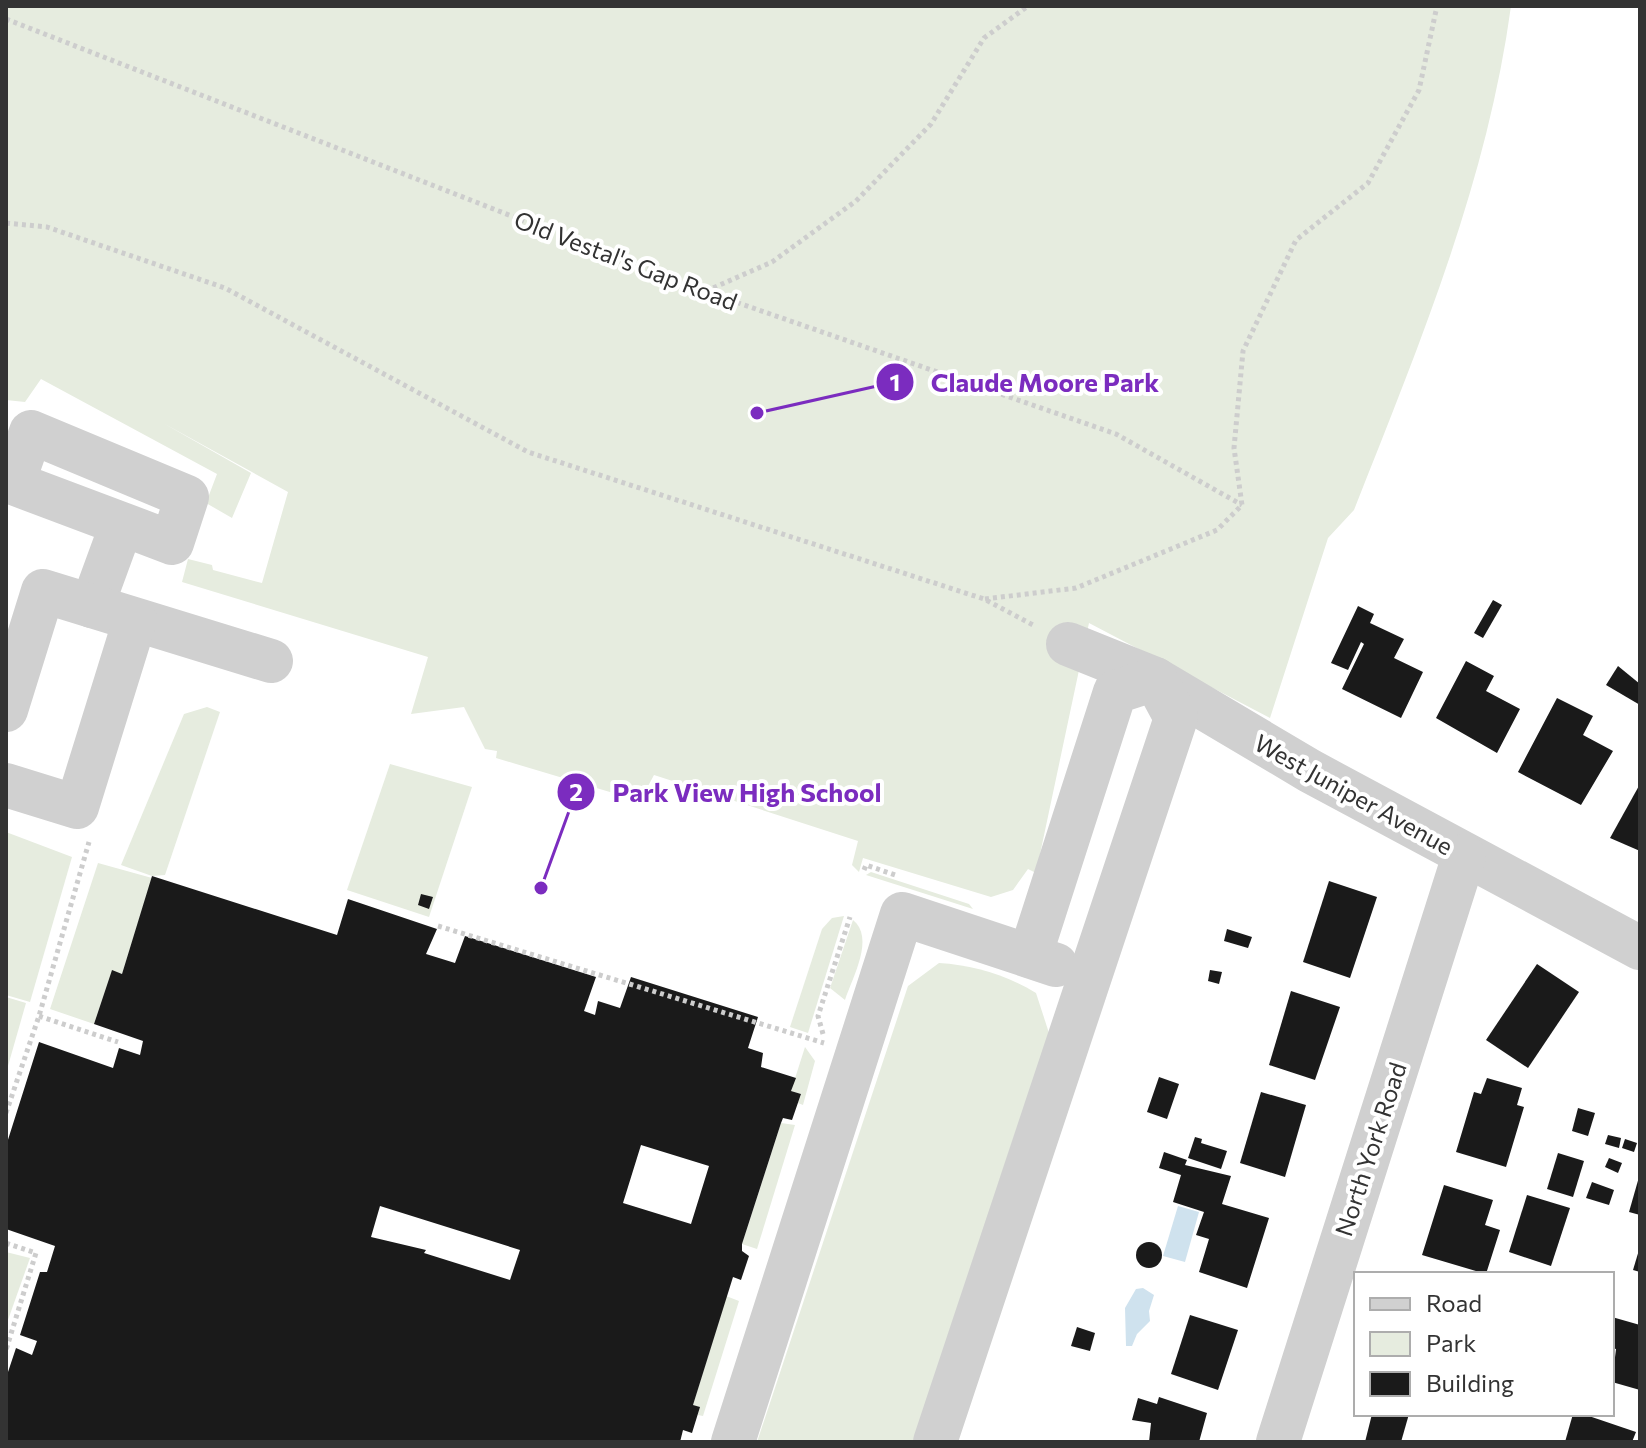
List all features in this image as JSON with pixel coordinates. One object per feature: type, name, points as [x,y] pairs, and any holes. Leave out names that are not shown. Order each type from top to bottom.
[{"type":"street","points":[[92,606],[122,524]]},
{"type":"street","points":[[6,710],[43,591],[271,661]]},
{"type":"street","points":[[6,785],[77,807],[135,620]]},
{"type":"street","name":"West Juniper Avenue","points":[[1068,644],[1155,679],[1310,771],[1640,948]]},
{"type":"street","points":[[935,1442],[1088,977],[1117,903],[1176,718],[1155,679],[1115,692],[1030,956]]},
{"type":"street","name":"North York Road","points":[[1278,1442],[1464,856]]},
{"type":"street","points":[[733,1442],[902,914],[1088,977]]},
{"type":"path","points":[[704,291],[772,262],[856,201],[931,124],[984,38],[1028,6]]},
{"type":"path","points":[[984,599],[1076,588],[1217,530],[1242,505],[1234,448],[1243,351],[1296,240],[1368,183],[1419,90],[1437,6]]},
{"type":"path","name":"Old Vestal's Gap Road","points":[[6,19],[704,291],[1116,434],[1242,505]]},
{"type":"path","points":[[6,223],[47,227],[225,288],[528,452],[984,599],[1068,644]]},
{"type":"path","points":[[6,1113],[39,1016],[90,838]]},
{"type":"path","points":[[818,1016],[850,917]]},
{"type":"path","points":[[438,926],[825,1043]]},
{"type":"path","points":[[39,1016],[118,1042]]},
{"type":"path","points":[[6,1243],[36,1253],[6,1350]]},
{"type":"green space","points":[[6,6],[1511,6],[1485,136],[1448,262],[1354,510],[1328,538],[1270,718],[1089,623],[1036,873],[1028,869],[1013,890],[991,897],[863,858],[859,872],[852,865],[858,841],[654,775],[640,801],[496,758],[497,751],[485,749],[464,707],[411,714],[428,657],[182,582],[188,559],[212,565],[213,570],[262,583],[288,492],[163,423],[251,473],[232,518],[206,503],[217,474],[41,379],[25,402],[6,400]]},
{"type":"green space","points":[[207,707],[220,712],[165,875],[152,876],[121,865],[184,714]]},
{"type":"green space","points":[[390,764],[472,787],[429,917],[347,890]]},
{"type":"green space","points":[[6,832],[72,857],[30,1002],[6,995]]},
{"type":"green space","points":[[98,863],[152,878],[122,974],[112,971],[94,1024],[50,1009]]},
{"type":"green space","points":[[871,872],[969,904],[973,909],[866,875]]},
{"type":"green space","points":[[844,916],[808,1033],[790,1027],[822,929],[832,918]]},
{"type":"green space","points":[[853,920],[862,937],[862,947],[845,1000],[830,988]]},
{"type":"green space","points":[[939,963],[989,972],[1036,993],[1049,1033],[919,1442],[757,1442],[908,986]]},
{"type":"green space","points":[[6,997],[26,1003],[6,1073]]},
{"type":"green space","points":[[805,1047],[815,1061],[803,1105],[798,1103],[801,1094],[791,1091]]},
{"type":"green space","points":[[781,1123],[795,1125],[757,1249],[742,1244]]},
{"type":"green space","points":[[6,1252],[30,1258],[8,1320],[6,1319]]},
{"type":"green space","points":[[726,1296],[739,1301],[703,1416],[698,1415],[699,1407],[693,1405]]},
{"type":"water","points":[[1178,1206],[1199,1212],[1185,1262],[1163,1256]]},
{"type":"water","points":[[1143,1288],[1154,1295],[1149,1311],[1150,1321],[1137,1334],[1132,1346],[1126,1346],[1125,1308],[1136,1289]]},
{"type":"building","points":[[1493,600],[1502,605],[1483,638],[1474,633]]},
{"type":"building","points":[[1358,606],[1374,614],[1370,623],[1404,639],[1394,658],[1423,672],[1401,718],[1342,689],[1364,644],[1361,642],[1348,670],[1331,663]]},
{"type":"building","points":[[1466,661],[1494,676],[1486,691],[1520,709],[1497,753],[1436,718]]},
{"type":"building","points":[[1618,666],[1640,684],[1640,705],[1606,685]]},
{"type":"building","points":[[1557,698],[1593,716],[1583,735],[1613,751],[1581,805],[1518,772]]},
{"type":"building","points":[[1640,784],[1640,851],[1610,838]]},
{"type":"building","points":[[152,876],[337,935],[348,899],[437,929],[426,954],[455,963],[465,936],[596,977],[584,1011],[595,1015],[598,1001],[620,1008],[631,977],[758,1017],[748,1048],[763,1053],[761,1067],[796,1078],[791,1091],[801,1094],[792,1120],[783,1118],[781,1123],[742,1244],[742,1251],[749,1256],[741,1280],[733,1277],[693,1405],[700,1407],[692,1433],[683,1430],[680,1442],[6,1442],[6,1378],[16,1348],[32,1355],[37,1341],[20,1335],[40,1272],[47,1272],[55,1246],[6,1229],[6,1146],[39,1042],[113,1068],[119,1048],[140,1055],[143,1041],[94,1024],[112,970],[122,974]],"holes":[[[641,1145],[709,1166],[691,1224],[623,1203]],[[380,1206],[520,1250],[510,1280],[424,1253],[426,1250],[371,1237]]]},
{"type":"building","points":[[1329,881],[1377,897],[1350,978],[1303,962]]},
{"type":"building","points":[[421,894],[433,897],[429,909],[418,905]]},
{"type":"building","points":[[1227,929],[1252,937],[1248,948],[1224,941]]},
{"type":"building","points":[[1537,964],[1579,992],[1528,1068],[1486,1040]]},
{"type":"building","points":[[1210,970],[1222,972],[1219,984],[1208,981]]},
{"type":"building","points":[[1291,991],[1340,1007],[1315,1080],[1269,1065]]},
{"type":"building","points":[[1159,1077],[1179,1084],[1167,1119],[1147,1112]]},
{"type":"building","points":[[1487,1078],[1522,1088],[1517,1105],[1524,1107],[1506,1167],[1456,1152],[1474,1092],[1481,1094]]},
{"type":"building","points":[[1261,1092],[1306,1105],[1285,1177],[1240,1163]]},
{"type":"building","points":[[1578,1108],[1595,1113],[1588,1136],[1572,1131]]},
{"type":"building","points":[[1608,1135],[1621,1138],[1619,1148],[1605,1144]]},
{"type":"building","points":[[1195,1137],[1202,1139],[1201,1143],[1227,1151],[1221,1169],[1188,1158]]},
{"type":"building","points":[[1625,1139],[1637,1143],[1634,1152],[1622,1148]]},
{"type":"building","points":[[1164,1152],[1187,1160],[1185,1165],[1231,1176],[1222,1204],[1269,1218],[1247,1288],[1199,1272],[1209,1239],[1196,1235],[1204,1212],[1173,1202],[1181,1175],[1159,1168]]},
{"type":"building","points":[[1558,1153],[1584,1161],[1573,1197],[1547,1189]]},
{"type":"building","points":[[1609,1158],[1622,1163],[1618,1173],[1605,1167]]},
{"type":"building","points":[[1640,1177],[1640,1215],[1629,1212]]},
{"type":"building","points":[[1592,1182],[1614,1190],[1609,1205],[1586,1198]]},
{"type":"building","points":[[1444,1185],[1493,1200],[1485,1225],[1500,1230],[1487,1272],[1422,1255]]},
{"type":"building","points":[[1527,1195],[1570,1208],[1551,1266],[1509,1252]]},
{"type":"building","points":[[1149,1242],[1158,1246],[1162,1255],[1158,1264],[1149,1268],[1140,1264],[1136,1255],[1140,1246]]},
{"type":"building","points":[[1640,1250],[1640,1272],[1633,1270]]},
{"type":"building","points":[[1190,1315],[1238,1330],[1218,1390],[1171,1374]]},
{"type":"building","points":[[1614,1318],[1640,1325],[1640,1390],[1614,1383]]},
{"type":"building","points":[[1077,1327],[1095,1333],[1090,1351],[1071,1346]]},
{"type":"building","points":[[1159,1397],[1207,1413],[1199,1442],[1149,1442],[1151,1423],[1132,1420],[1138,1398],[1157,1404]]},
{"type":"building","points":[[1372,1416],[1408,1416],[1401,1442],[1365,1442]]},
{"type":"building","points":[[1572,1416],[1589,1416],[1636,1432],[1632,1442],[1565,1442]]},
{"type":"place","name":"Claude Moore Park","points":[[757,413]]},
{"type":"place","name":"Park View High School","points":[[541,888]]}]
